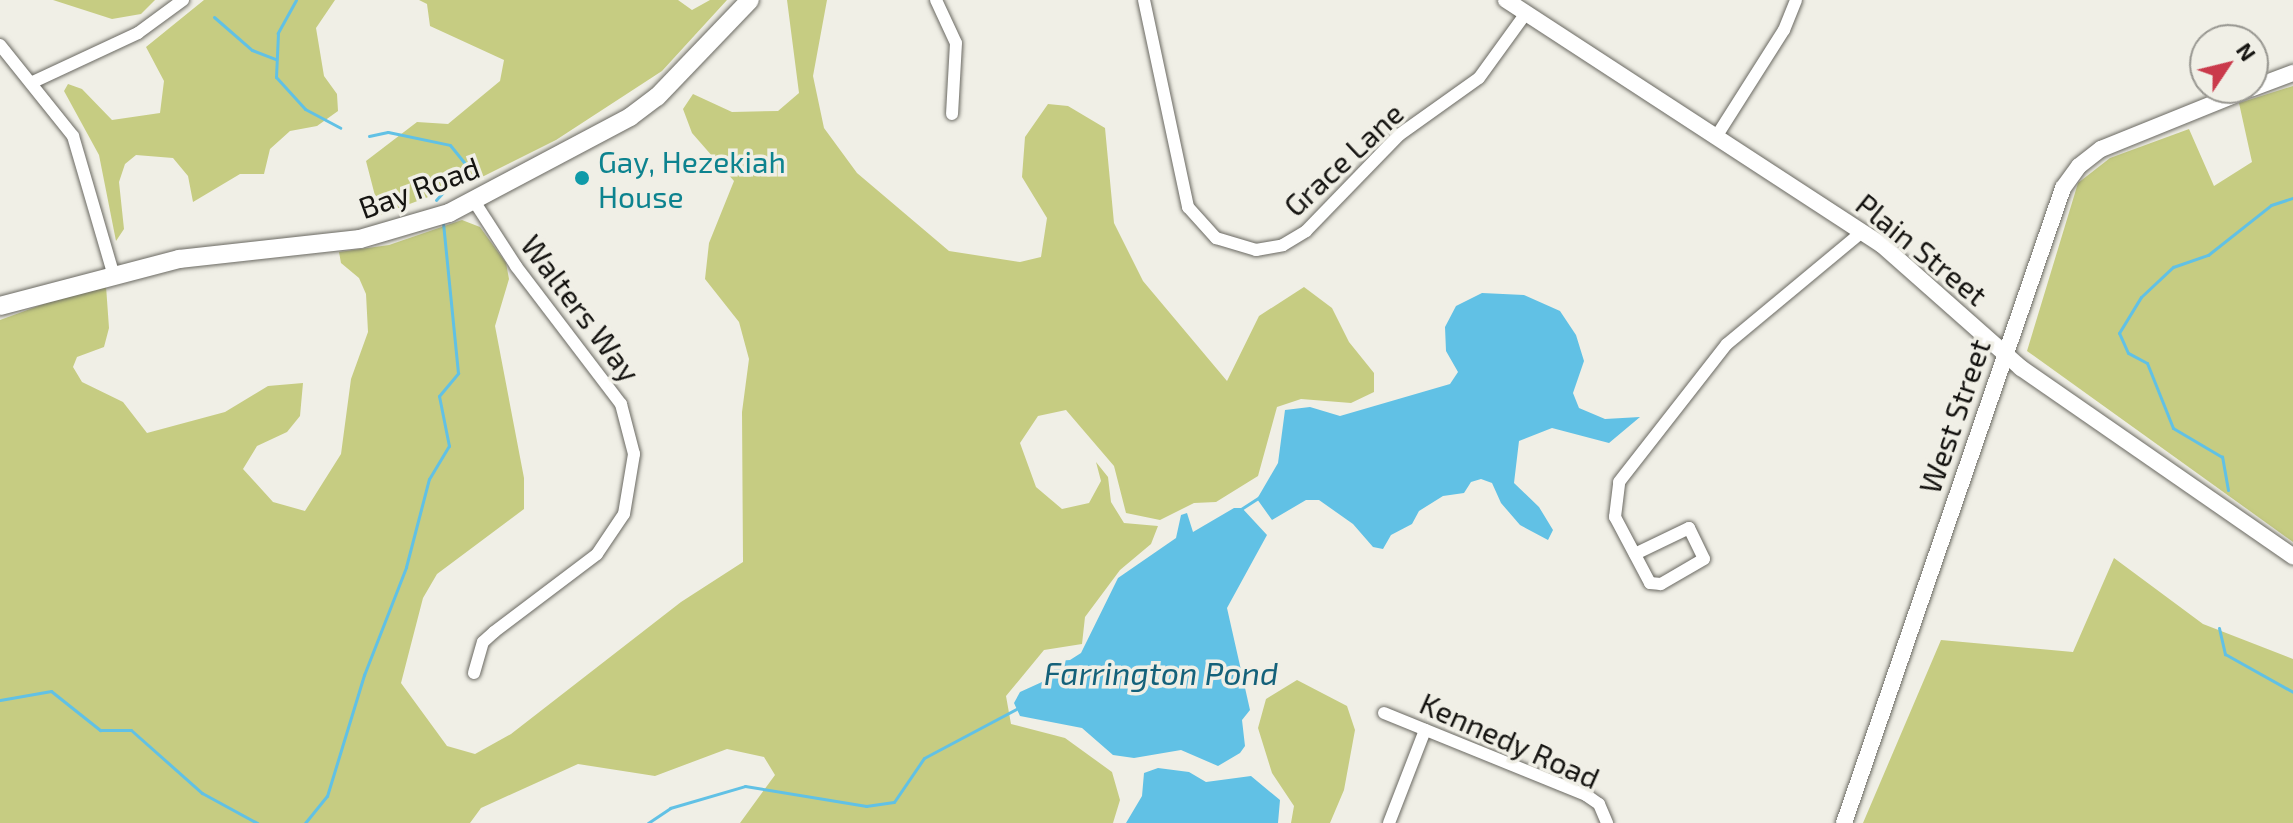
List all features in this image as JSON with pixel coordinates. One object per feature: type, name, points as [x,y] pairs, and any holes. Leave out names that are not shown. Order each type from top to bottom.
[{"type":"main road","name":"Bay Road","points":[[0,306],[113,273],[189,257],[360,239],[474,201],[630,117],[657,97],[750,0]]},
{"type":"street","points":[[33,82],[149,28],[183,0]]},
{"type":"street","points":[[936,0],[956,43],[952,114]]},
{"type":"street","name":"Grace Lane","points":[[1144,0],[1188,207],[1216,238],[1256,250],[1283,245],[1306,231],[1399,135],[1479,78],[1526,13]]},
{"type":"street","name":"Plain Street","points":[[1506,0],[1862,232],[1898,258],[2004,354],[2293,556]]},
{"type":"street","points":[[1716,137],[1784,30],[1796,0]]},
{"type":"street","points":[[0,45],[33,82],[73,136],[113,273]]},
{"type":"street","name":"West Street","points":[[2269,82],[2293,73]]},
{"type":"street","name":"West Street","points":[[1844,823],[2058,200],[2079,166],[2120,140],[2211,104]]},
{"type":"street","name":"Walters Way","points":[[474,201],[516,266],[621,404],[634,454],[624,514],[597,554],[483,642],[474,673]]},
{"type":"street","points":[[1635,554],[1686,528],[1705,557],[1655,586],[1621,534],[1613,506],[1617,488],[1631,464],[1727,344],[1862,232]]},
{"type":"street","name":"Kennedy Road","points":[[1384,713],[1586,795],[1599,804],[1607,823]]},
{"type":"street","points":[[1389,823],[1425,730]]},
{"type":"green space","points":[[53,0],[155,0],[141,14],[112,19]]},
{"type":"green space","points":[[204,0],[335,0],[316,28],[324,76],[337,94],[338,111],[317,126],[290,131],[270,149],[264,174],[240,174],[193,202],[188,176],[173,158],[136,155],[125,164],[119,182],[124,229],[116,241],[99,155],[64,91],[68,84],[82,89],[112,120],[160,113],[164,81],[146,47]]},
{"type":"green space","points":[[419,0],[678,0],[692,10],[710,0],[727,0],[662,71],[556,140],[482,177],[380,215],[366,161],[417,122],[448,124],[500,81],[504,60],[430,26],[427,4]]},
{"type":"green space","points":[[787,0],[827,0],[813,76],[824,128],[857,173],[949,251],[1020,262],[1041,257],[1047,218],[1022,177],[1025,137],[1048,104],[1068,106],[1105,128],[1114,223],[1143,281],[1227,381],[1259,316],[1304,287],[1332,308],[1349,342],[1374,373],[1374,392],[1351,403],[1301,399],[1277,407],[1258,476],[1216,502],[1194,503],[1160,520],[1126,513],[1114,466],[1066,410],[1038,416],[1020,443],[1036,487],[1062,509],[1089,503],[1101,481],[1096,462],[1108,477],[1111,502],[1124,523],[1158,526],[1151,544],[1120,570],[1085,617],[1082,644],[1044,650],[1006,696],[1011,724],[1065,738],[1112,772],[1120,800],[1113,823],[740,823],[775,775],[764,757],[727,749],[655,776],[578,764],[481,808],[470,823],[0,823],[0,320],[93,286],[106,286],[109,328],[104,347],[77,357],[73,367],[82,382],[123,402],[147,433],[225,412],[268,386],[303,383],[300,416],[287,432],[257,446],[243,469],[273,502],[305,511],[341,454],[351,379],[368,332],[366,294],[359,278],[341,263],[339,252],[389,245],[462,220],[480,227],[506,263],[509,279],[495,326],[524,478],[524,509],[437,574],[423,598],[401,683],[447,746],[475,754],[511,734],[681,602],[743,562],[742,412],[749,359],[739,322],[705,279],[709,243],[734,181],[692,133],[683,109],[693,94],[732,112],[778,111],[799,93]]},
{"type":"green space","points":[[2293,86],[2293,542],[2027,351],[2078,183],[2110,158],[2189,129],[2214,186],[2252,162],[2239,104],[2269,104],[2269,94]]},
{"type":"green space","points":[[2114,558],[2203,624],[2293,659],[2293,823],[1863,823],[1941,640],[2073,652]]},
{"type":"green space","points":[[1297,680],[1347,706],[1355,730],[1344,790],[1330,823],[1291,823],[1294,806],[1272,773],[1258,728],[1266,699]]},
{"type":"water","points":[[1482,293],[1524,295],[1560,311],[1576,335],[1584,361],[1573,393],[1579,408],[1605,419],[1640,417],[1609,443],[1552,428],[1519,441],[1514,483],[1539,507],[1553,530],[1548,540],[1520,525],[1501,503],[1492,483],[1481,479],[1471,482],[1464,493],[1443,496],[1419,511],[1412,524],[1391,535],[1383,549],[1373,547],[1353,524],[1319,500],[1306,500],[1272,520],[1257,499],[1278,463],[1285,410],[1310,407],[1340,416],[1450,384],[1458,372],[1446,351],[1445,327],[1456,306]]},
{"type":"water","name":"Farrington Pond","points":[[1234,508],[1242,508],[1267,535],[1227,608],[1250,710],[1242,720],[1245,746],[1240,753],[1218,766],[1181,750],[1134,758],[1113,755],[1082,728],[1020,716],[1014,703],[1020,692],[1042,682],[1056,661],[1070,660],[1081,653],[1118,578],[1176,538],[1181,515],[1187,513],[1193,532]]},
{"type":"water","points":[[1158,768],[1189,772],[1206,782],[1251,776],[1280,800],[1278,823],[1126,823],[1142,796],[1144,773]]},
{"type":"waterway","points":[[296,0],[278,33],[276,77],[305,109],[340,128]]},
{"type":"waterway","points":[[214,17],[252,50],[276,59]]},
{"type":"waterway","points":[[369,136],[388,132],[450,145],[467,166],[436,200]]},
{"type":"waterway","points":[[2228,490],[2222,457],[2173,428],[2147,363],[2128,353],[2119,333],[2141,297],[2173,267],[2208,255],[2271,205],[2293,198]]},
{"type":"waterway","points":[[305,823],[327,796],[364,675],[406,567],[429,479],[449,446],[439,396],[458,373],[443,222]]},
{"type":"waterway","points":[[1241,509],[1261,496]]},
{"type":"waterway","points":[[2219,628],[2225,654],[2293,692]]},
{"type":"waterway","points":[[0,700],[51,691],[100,730],[131,730],[202,793],[257,823]]},
{"type":"waterway","points":[[648,823],[670,808],[745,786],[866,806],[894,802],[924,758],[1018,708]]},
{"type":"place","name":"Gay, Hezekiah House","points":[[582,178]]}]
